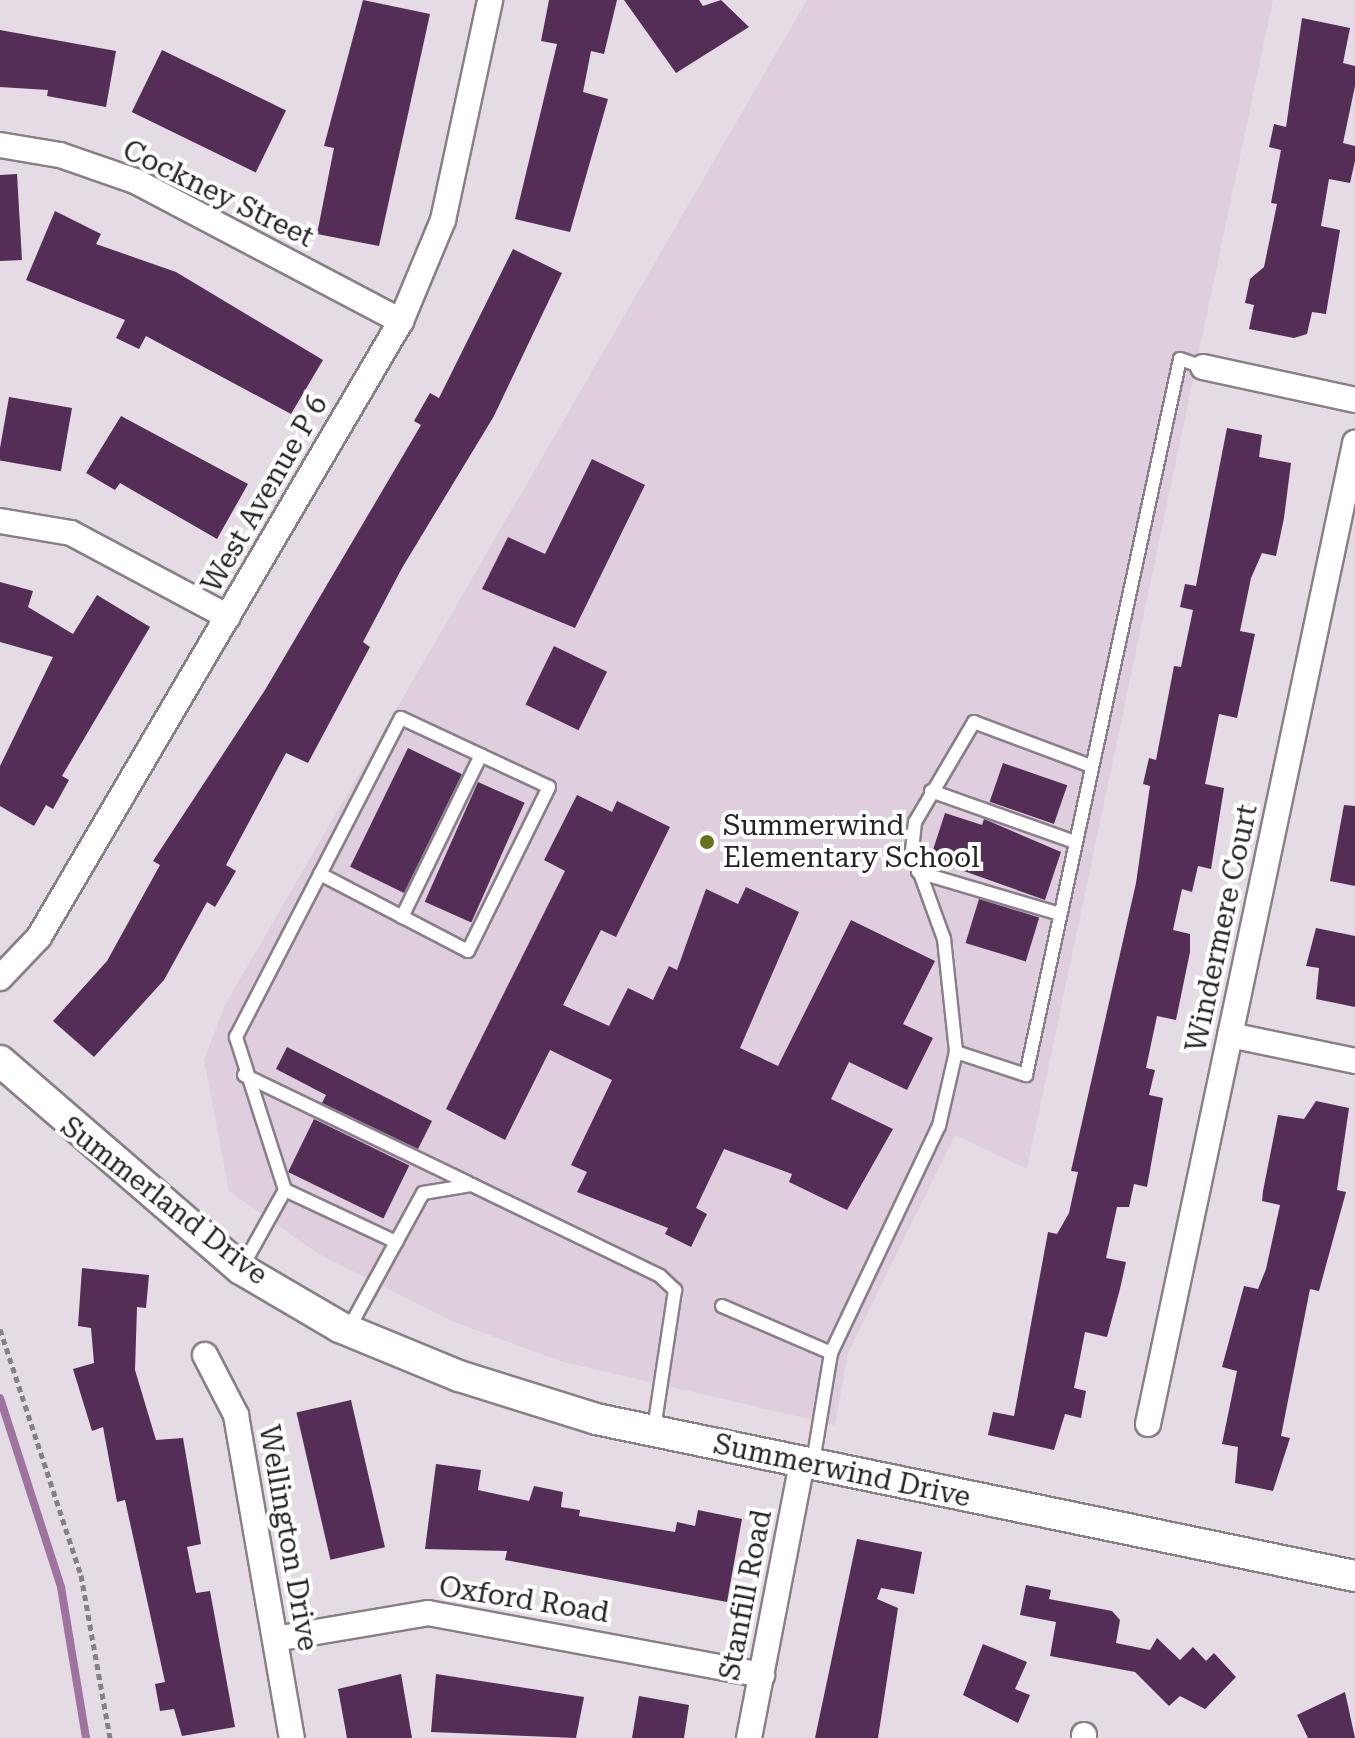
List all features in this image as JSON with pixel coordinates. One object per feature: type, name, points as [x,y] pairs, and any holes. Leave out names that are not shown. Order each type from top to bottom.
[{"type":"street","name":"West Avenue P 6","points":[[0,978],[39,937],[401,321],[443,220],[490,0]]},
{"type":"street","name":"Cockney Street","points":[[0,145],[60,155],[135,181],[401,321]]},
{"type":"street","points":[[1203,367],[1355,400]]},
{"type":"street","name":"Windermere Court","points":[[1148,1424],[1355,443]]},
{"type":"street","points":[[0,521],[71,533],[228,617]]},
{"type":"street","points":[[1230,1035],[1355,1061]]},
{"type":"street","name":"Summerland Drive","points":[[0,1061],[241,1269],[344,1328]]},
{"type":"street","name":"Summerwind Drive","points":[[344,1328],[459,1376],[654,1432],[1355,1576]]},
{"type":"street","name":"Wellington Drive","points":[[205,1355],[236,1415],[292,1738]]},
{"type":"street","name":"Stanfill Road","points":[[749,1738],[807,1464]]},
{"type":"street","name":"Oxford Road","points":[[275,1639],[428,1613],[762,1675]]},
{"type":"lane","points":[[956,1052],[1026,1075],[1180,359],[1203,367]]},
{"type":"lane","points":[[320,874],[468,951],[549,787],[401,718],[320,874],[236,1037],[244,1075],[285,1190],[396,1242]]},
{"type":"lane","points":[[807,1464],[831,1353],[939,1126],[956,1052],[944,939],[918,872],[915,822],[974,722],[1091,766]]},
{"type":"lane","points":[[402,917],[481,755]]},
{"type":"lane","points":[[931,791],[1075,842]]},
{"type":"lane","points":[[918,872],[1060,914]]},
{"type":"lane","points":[[244,1075],[660,1276],[675,1290],[654,1432]]},
{"type":"lane","points":[[344,1328],[423,1193],[472,1185]]},
{"type":"lane","points":[[241,1269],[285,1190]]},
{"type":"lane","points":[[722,1306],[831,1353]]},
{"type":"path","points":[[0,1329],[81,1575],[110,1738]]},
{"type":"shaded area","name":"Summerwind Elementary School","points":[[807,0],[1273,0],[1027,1169],[955,1135],[848,1353],[835,1425],[563,1362],[454,1322],[317,1253],[229,1191],[204,1060],[225,1005]]},
{"type":"building","points":[[363,0],[430,14],[379,246],[317,234],[334,148],[324,146]]},
{"type":"building","points":[[549,0],[617,0],[604,54],[591,51],[583,92],[608,99],[570,232],[515,219],[557,44],[541,41]]},
{"type":"building","points":[[624,0],[699,0],[703,6],[721,0],[749,27],[676,73]]},
{"type":"building","points":[[1302,18],[1350,28],[1343,63],[1355,66],[1355,86],[1343,143],[1355,146],[1355,161],[1350,183],[1329,179],[1321,226],[1340,230],[1326,314],[1312,312],[1307,334],[1294,338],[1249,329],[1254,305],[1245,303],[1250,279],[1264,267],[1277,204],[1271,203],[1281,150],[1269,147],[1274,124],[1286,127]]},
{"type":"building","points":[[0,30],[116,51],[106,107],[47,96],[48,90],[0,87]]},
{"type":"building","points":[[162,50],[286,110],[256,173],[132,112]]},
{"type":"building","points":[[17,174],[22,260],[0,261],[0,175]]},
{"type":"building","points":[[55,211],[101,234],[96,244],[176,272],[323,360],[291,414],[146,336],[139,349],[116,338],[125,320],[26,280]]},
{"type":"building","points":[[513,249],[562,273],[494,416],[402,568],[363,642],[370,647],[308,763],[286,753],[226,865],[236,871],[215,907],[207,902],[164,980],[94,1057],[53,1021],[107,961],[160,865],[153,861],[265,690],[421,425],[414,421],[430,393],[439,398]]},
{"type":"building","points":[[9,397],[72,408],[61,471],[0,460]]},
{"type":"building","points":[[121,416],[248,484],[217,539],[120,483],[115,490],[86,473]]},
{"type":"building","points":[[1227,428],[1262,435],[1259,457],[1291,463],[1284,518],[1276,556],[1262,553],[1251,578],[1240,631],[1255,634],[1237,718],[1219,714],[1205,784],[1224,788],[1211,869],[1198,866],[1192,892],[1182,889],[1173,930],[1190,934],[1190,952],[1176,1020],[1157,1016],[1146,1068],[1155,1070],[1149,1095],[1163,1098],[1147,1187],[1134,1184],[1129,1207],[1117,1207],[1106,1258],[1126,1262],[1120,1289],[1107,1337],[1085,1332],[1074,1388],[1086,1391],[1081,1418],[1065,1414],[1054,1450],[988,1435],[993,1412],[1014,1416],[1048,1232],[1057,1234],[1069,1213],[1078,1172],[1071,1171],[1136,883],[1150,786],[1143,784],[1149,758],[1156,760],[1174,666],[1181,667],[1193,610],[1180,607],[1185,584],[1196,586]]},
{"type":"building","points":[[592,459],[645,485],[575,628],[482,589],[508,537],[545,554]]},
{"type":"building","points":[[0,582],[33,591],[28,607],[73,634],[97,595],[150,627],[62,776],[69,780],[53,809],[46,805],[34,826],[0,806],[0,766],[53,657],[0,642]]},
{"type":"building","points":[[554,646],[607,672],[579,730],[526,704]]},
{"type":"building","points":[[408,748],[462,774],[404,893],[350,867]]},
{"type":"building","points":[[1003,763],[1067,785],[1054,824],[990,802]]},
{"type":"building","points":[[478,782],[525,803],[471,922],[425,902]]},
{"type":"building","points":[[577,795],[612,812],[617,801],[670,827],[616,937],[601,930],[563,1005],[609,1026],[628,988],[653,1000],[669,966],[677,970],[706,889],[738,904],[746,887],[799,912],[740,1048],[778,1066],[851,920],[935,961],[903,1024],[933,1038],[907,1090],[849,1062],[831,1099],[893,1129],[847,1210],[789,1182],[792,1174],[724,1149],[696,1208],[707,1214],[691,1247],[665,1234],[668,1228],[577,1192],[587,1172],[571,1165],[612,1080],[550,1050],[505,1140],[446,1109],[565,871],[544,860]]},
{"type":"building","points":[[1344,805],[1355,806],[1355,886],[1330,881]]},
{"type":"building","points":[[945,813],[982,825],[984,819],[1061,852],[1045,900],[930,859]]},
{"type":"building","points":[[979,899],[1039,917],[1026,961],[966,943]]},
{"type":"building","points":[[1316,928],[1355,936],[1355,1007],[1316,999],[1319,968],[1306,966]]},
{"type":"building","points":[[287,1047],[432,1121],[418,1149],[322,1103],[326,1095],[276,1069]]},
{"type":"building","points":[[1316,1101],[1349,1108],[1337,1190],[1346,1192],[1319,1291],[1310,1289],[1281,1436],[1290,1438],[1273,1491],[1235,1483],[1238,1447],[1222,1444],[1237,1371],[1222,1367],[1244,1286],[1258,1289],[1266,1269],[1280,1205],[1262,1201],[1278,1115],[1304,1119]]},
{"type":"building","points":[[314,1119],[409,1165],[383,1218],[288,1172]]},
{"type":"building","points":[[82,1268],[149,1275],[146,1308],[137,1307],[135,1370],[156,1440],[183,1438],[201,1544],[187,1547],[196,1593],[210,1591],[235,1727],[182,1736],[174,1709],[160,1711],[155,1684],[165,1682],[125,1500],[117,1502],[103,1427],[92,1431],[73,1369],[94,1363],[91,1328],[78,1326]]},
{"type":"building","points":[[351,1400],[385,1547],[330,1560],[296,1413]]},
{"type":"building","points":[[436,1464],[481,1470],[478,1490],[529,1501],[534,1486],[563,1492],[561,1507],[580,1510],[579,1516],[675,1532],[677,1522],[695,1526],[698,1510],[742,1519],[727,1602],[505,1560],[507,1551],[425,1549]]},
{"type":"building","points":[[857,1539],[922,1552],[914,1594],[881,1588],[877,1599],[898,1608],[878,1738],[815,1738]]},
{"type":"building","points":[[1026,1585],[1051,1590],[1049,1599],[1112,1611],[1120,1620],[1116,1643],[1150,1650],[1157,1638],[1180,1660],[1193,1647],[1206,1661],[1214,1653],[1236,1677],[1205,1709],[1180,1696],[1169,1706],[1135,1672],[1050,1656],[1056,1622],[1020,1615]]},
{"type":"building","points":[[983,1644],[1027,1662],[1015,1689],[1030,1695],[1018,1723],[963,1695]]},
{"type":"building","points":[[401,1674],[412,1738],[347,1738],[338,1689]]},
{"type":"building","points":[[436,1674],[584,1697],[576,1738],[431,1732]]},
{"type":"building","points":[[1345,1692],[1355,1738],[1308,1738],[1297,1715]]},
{"type":"building","points":[[639,1696],[689,1705],[684,1738],[632,1738]]},
{"type":"waterway","points":[[0,1398],[61,1587],[86,1738]]},
{"type":"place","name":"Summerwind Elementary School","points":[[707,842]]}]
